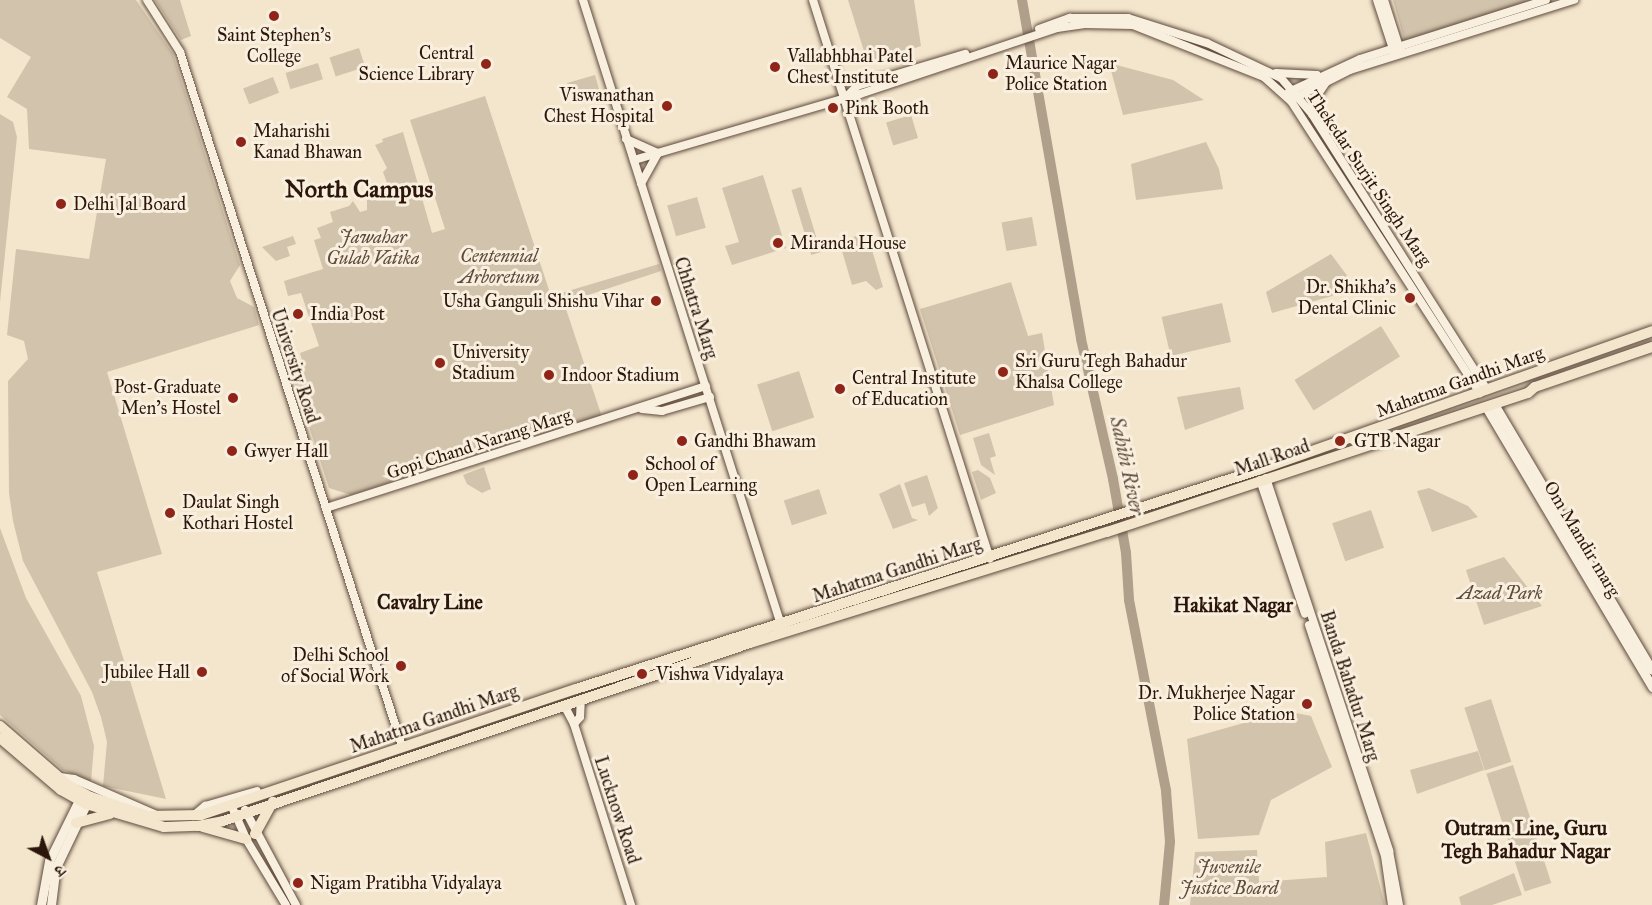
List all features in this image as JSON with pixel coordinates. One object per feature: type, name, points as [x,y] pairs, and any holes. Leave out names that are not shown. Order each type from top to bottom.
[{"type":"main road","name":"Mahatma Gandhi Marg","points":[[84,798],[114,814],[164,827],[195,822],[239,810],[402,746],[669,665],[991,562],[1098,521],[1484,392],[1652,332]]},
{"type":"main road","name":"Mall Road","points":[[1141,521],[1490,405],[1652,347]]},
{"type":"main road","name":"Om Mandir marg","points":[[1490,405],[1652,670]]},
{"type":"main road","name":"Om Mandir marg","points":[[1490,405],[1652,687]]},
{"type":"main road","points":[[1098,521],[1103,533]]},
{"type":"main road","name":"Mahatma Gandhi Marg","points":[[274,796],[564,705],[781,625],[991,562],[1141,521]]},
{"type":"main road","points":[[0,726],[84,798]]},
{"type":"main road","points":[[0,738],[84,798]]},
{"type":"main road","points":[[195,822],[250,836],[274,796]]},
{"type":"main road","name":"Mahatma Gandhi Marg","points":[[84,798],[147,816],[195,822]]},
{"type":"main road","points":[[51,905],[56,867],[76,823],[84,798]]},
{"type":"main road","points":[[41,905],[49,861],[84,798]]},
{"type":"main road","points":[[76,823],[88,817],[114,814]]},
{"type":"street","name":"University Road","points":[[147,0],[180,52],[402,746]]},
{"type":"street","name":"Chhatra Marg","points":[[583,0],[781,625]]},
{"type":"street","points":[[813,0],[846,95],[991,562]]},
{"type":"street","points":[[1377,0],[1397,52]]},
{"type":"street","points":[[1384,0],[1397,52]]},
{"type":"street","points":[[1291,95],[1397,52],[1546,0]]},
{"type":"street","points":[[1291,95],[1320,75],[1574,0]]},
{"type":"street","name":"Thekedar Surjit Singh Marg","points":[[1042,30],[1070,18],[1128,18],[1207,43],[1274,73],[1291,95],[1484,392]]},
{"type":"street","name":"Thekedar Surjit Singh Marg","points":[[1042,30],[1079,24],[1133,25],[1264,77],[1291,95],[1312,114],[1484,392]]},
{"type":"street","points":[[634,160],[846,95],[857,86],[1007,43],[1042,30]]},
{"type":"street","points":[[1274,73],[1320,75]]},
{"type":"street","points":[[1312,114],[1314,100],[1330,78]]},
{"type":"street","points":[[626,139],[658,153]]},
{"type":"street","points":[[641,184],[658,153]]},
{"type":"street","name":"Gopi Chand Narang Marg","points":[[326,508],[706,386]]},
{"type":"street","name":"Gopi Chand Narang Marg","points":[[640,408],[662,411],[710,397]]},
{"type":"street","name":"Banda Bahadur Marg","points":[[1263,479],[1384,856],[1392,905]]},
{"type":"street","name":"Banda Bahadur Marg","points":[[1263,479],[1389,851],[1399,905]]},
{"type":"street","points":[[574,723],[580,717],[580,699]]},
{"type":"street","name":"Lucknow Road","points":[[564,705],[574,723],[631,905]]},
{"type":"street","points":[[58,777],[74,778],[160,817]]},
{"type":"street","points":[[195,822],[205,806],[267,788],[274,796]]},
{"type":"street","points":[[239,810],[286,905]]},
{"type":"street","points":[[250,836],[296,905]]},
{"type":"green space","points":[[0,0],[136,0],[173,54],[240,265],[230,281],[237,298],[254,307],[259,325],[107,372],[162,554],[97,572],[166,799],[103,786],[107,742],[101,717],[92,692],[23,561],[13,521],[9,493],[8,381],[28,359],[24,341],[7,335],[16,249],[89,259],[106,159],[29,149],[27,109],[7,97],[31,57],[0,38]]},
{"type":"green space","points":[[155,0],[180,0],[191,36],[181,40]]},
{"type":"green space","points":[[848,0],[914,0],[921,46],[868,64]]},
{"type":"green space","points":[[1393,0],[1540,0],[1405,42]]},
{"type":"green space","points":[[359,48],[365,67],[336,77],[330,58]]},
{"type":"green space","points":[[318,63],[323,79],[290,89],[285,73]]},
{"type":"green space","points":[[1109,63],[1173,80],[1204,100],[1123,115]]},
{"type":"green space","points":[[595,75],[600,93],[572,101],[567,83]]},
{"type":"green space","points":[[273,77],[279,93],[249,104],[243,88]]},
{"type":"green space","points":[[485,96],[551,296],[659,264],[661,271],[564,303],[602,417],[519,443],[515,440],[501,448],[351,495],[329,488],[290,368],[303,364],[300,353],[319,346],[301,293],[288,296],[284,281],[323,269],[314,240],[321,238],[317,228],[333,222],[330,212],[349,206],[353,201],[360,212],[367,210],[367,197],[382,194],[381,188],[388,186],[383,172],[387,168],[375,145],[383,142],[382,139],[403,132],[432,233],[445,229],[410,120]]},
{"type":"green space","points":[[0,114],[13,122],[17,137],[0,302]]},
{"type":"green space","points":[[911,115],[918,138],[893,146],[886,123]]},
{"type":"green space","points":[[1206,142],[1219,169],[1223,189],[1136,200],[1131,164]]},
{"type":"green space","points":[[763,175],[786,248],[732,265],[725,246],[739,242],[722,188]]},
{"type":"green space","points":[[801,187],[821,252],[811,255],[791,190]]},
{"type":"green space","points":[[697,197],[706,228],[676,236],[667,206]]},
{"type":"green space","points":[[1032,217],[1037,246],[1007,251],[1001,222]]},
{"type":"green space","points":[[867,233],[883,287],[876,290],[866,281],[852,285],[839,241]]},
{"type":"green space","points":[[293,236],[296,244],[287,247],[290,256],[276,261],[262,247]]},
{"type":"green space","points":[[1331,254],[1357,289],[1272,313],[1266,292]]},
{"type":"green space","points":[[1011,282],[1028,336],[1042,333],[1054,405],[960,435],[920,309]]},
{"type":"green space","points":[[1222,303],[1231,342],[1171,356],[1162,317]]},
{"type":"green space","points":[[1381,326],[1400,357],[1314,411],[1294,380]]},
{"type":"green space","points":[[799,371],[814,418],[772,431],[757,385]]},
{"type":"green space","points":[[1240,387],[1244,409],[1185,430],[1177,397]]},
{"type":"green space","points":[[989,433],[996,456],[990,458],[995,475],[981,465],[973,438]]},
{"type":"green space","points":[[484,467],[491,489],[482,493],[467,484],[463,475]]},
{"type":"green space","points":[[978,470],[990,478],[996,493],[981,500],[972,472]]},
{"type":"green space","points":[[927,475],[938,508],[929,516],[925,503],[912,507],[904,483]]},
{"type":"green space","points":[[900,484],[912,518],[918,520],[893,529],[879,494]]},
{"type":"green space","points":[[1429,488],[1468,506],[1478,517],[1432,532],[1417,491]]},
{"type":"green space","points":[[819,489],[827,514],[792,525],[784,500]]},
{"type":"green space","points":[[1371,510],[1384,548],[1345,561],[1332,523]]},
{"type":"green space","points":[[0,528],[26,598],[81,696],[94,746],[91,782],[63,770],[0,715]]},
{"type":"green space","name":"Azad Park","points":[[1504,557],[1542,606],[1484,625],[1466,570]]},
{"type":"green space","points":[[1491,699],[1511,762],[1485,770],[1464,708]]},
{"type":"green space","points":[[1286,711],[1311,716],[1332,767],[1271,800],[1259,835],[1198,839],[1187,739]]},
{"type":"green space","points":[[1478,751],[1484,770],[1417,794],[1410,770]]},
{"type":"green space","points":[[1513,765],[1551,883],[1525,892],[1486,774]]},
{"type":"green space","name":"Juvenile Justice Board","points":[[1366,833],[1385,905],[1190,905],[1195,852],[1257,850],[1259,882],[1327,877],[1325,842]]},
{"type":"green space","points":[[1514,873],[1522,895],[1492,905],[1461,905],[1459,897]]},
{"type":"waterway","name":"Sahibi River","points":[[1022,0],[1081,339],[1113,479],[1126,553],[1129,600],[1166,791],[1170,842],[1164,905]]},
{"type":"place","name":"Saint Stephen's College","points":[[274,16]]},
{"type":"place","name":"Central Science Library","points":[[486,64]]},
{"type":"place","name":"Vallabhbhai Patel Chest Institute","points":[[775,67]]},
{"type":"place","name":"Maurice Nagar Police Station","points":[[993,74]]},
{"type":"place","name":"Viswanathan Chest Hospital","points":[[667,106]]},
{"type":"place","name":"Pink Booth","points":[[833,108]]},
{"type":"place","name":"Maharishi Kanad Bhawan","points":[[241,142]]},
{"type":"place","name":"Delhi Jal Board","points":[[61,204]]},
{"type":"place","name":"Miranda House","points":[[778,243]]},
{"type":"place","name":"Dr. Shikha's Dental Clinic","points":[[1410,298]]},
{"type":"place","name":"Usha Ganguli Shishu Vihar","points":[[656,301]]},
{"type":"place","name":"India Post","points":[[298,314]]},
{"type":"place","name":"University Stadium","points":[[440,363]]},
{"type":"place","name":"Sri Guru Tegh Bahadur Khalsa College","points":[[1003,372]]},
{"type":"place","name":"Indoor Stadium","points":[[549,375]]},
{"type":"place","name":"Central Institute of Education","points":[[840,389]]},
{"type":"place","name":"Post-Graduate Men's Hostel","points":[[233,398]]},
{"type":"place","name":"Gandhi Bhawam","points":[[682,441]]},
{"type":"place","name":"GTB Nagar","points":[[1340,441]]},
{"type":"place","name":"Gwyer Hall","points":[[232,451]]},
{"type":"place","name":"School of Open Learning","points":[[633,475]]},
{"type":"place","name":"Daulat Singh Kothari Hostel","points":[[170,513]]},
{"type":"place","name":"Delhi School of Social Work","points":[[401,666]]},
{"type":"place","name":"Jubilee Hall","points":[[202,672]]},
{"type":"place","name":"Vishwa Vidyalaya","points":[[642,674]]},
{"type":"place","name":"Dr. Mukherjee Nagar Police Station","points":[[1307,704]]},
{"type":"place","name":"Nigam Pratibha Vidyalaya","points":[[298,883]]},
{"type":"district","name":"North Campus","points":[[359,190]]},
{"type":"district","name":"Cavalry Line","points":[[430,602]]},
{"type":"district","name":"Hakikat Nagar","points":[[1233,605]]},
{"type":"district","name":"Outram Line, Guru Tegh Bahadur Nagar","points":[[1526,840]]},
{"type":"park label","name":"Jawahar Gulab Vatika","points":[[373,248]]},
{"type":"park label","name":"Centennial Arboretum","points":[[499,267]]}]
